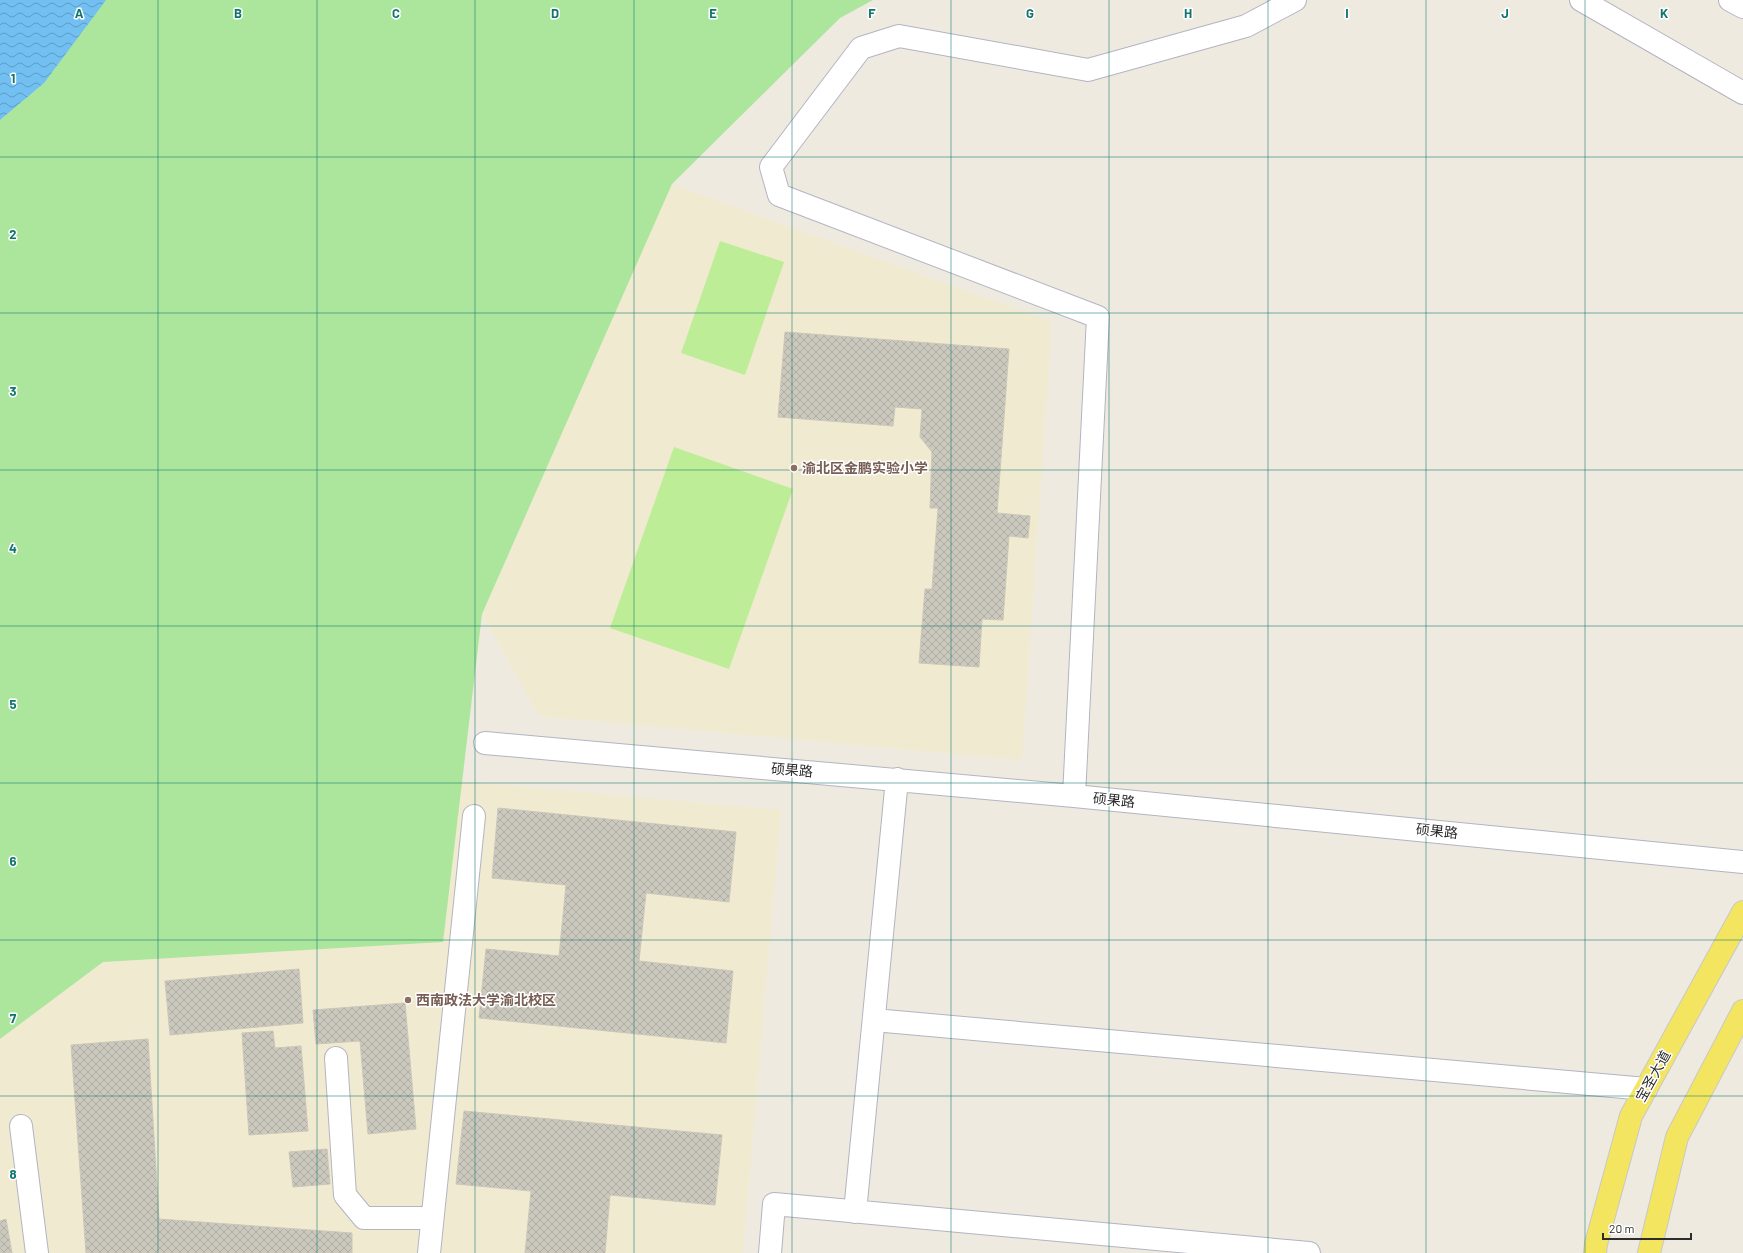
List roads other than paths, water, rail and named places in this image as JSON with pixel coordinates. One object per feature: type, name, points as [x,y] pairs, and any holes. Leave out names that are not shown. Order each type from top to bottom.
[{"type":"main road","name":"宝圣大道","points":[[1595,1253],[1631,1116],[1743,912]]},
{"type":"main road","points":[[1649,1253],[1677,1137],[1743,1011]]},
{"type":"street","points":[[1074,796],[1098,317],[779,195],[771,167],[861,48],[899,36],[1088,70],[1246,26],[1295,0]]},
{"type":"street","points":[[1581,0],[1743,93]]},
{"type":"street","points":[[1730,0],[1743,7]]},
{"type":"street","name":"硕果路","points":[[485,743],[1074,796],[1743,862]]},
{"type":"street","points":[[855,1212],[898,780]]},
{"type":"street","points":[[429,1253],[474,816]]},
{"type":"street","points":[[874,1020],[1646,1089]]},
{"type":"street","points":[[336,1058],[345,1195],[364,1218],[432,1218]]},
{"type":"street","points":[[21,1126],[37,1253]]},
{"type":"street","points":[[770,1253],[774,1204],[1309,1253]]},
{"type":"water","points":[[0,0],[106,0],[44,83],[0,120]]},
{"type":"place","name":"渝北区金鹏实验小学","points":[[794,468]]},
{"type":"place","name":"西南政法大学渝北校区","points":[[408,1000]]}]
